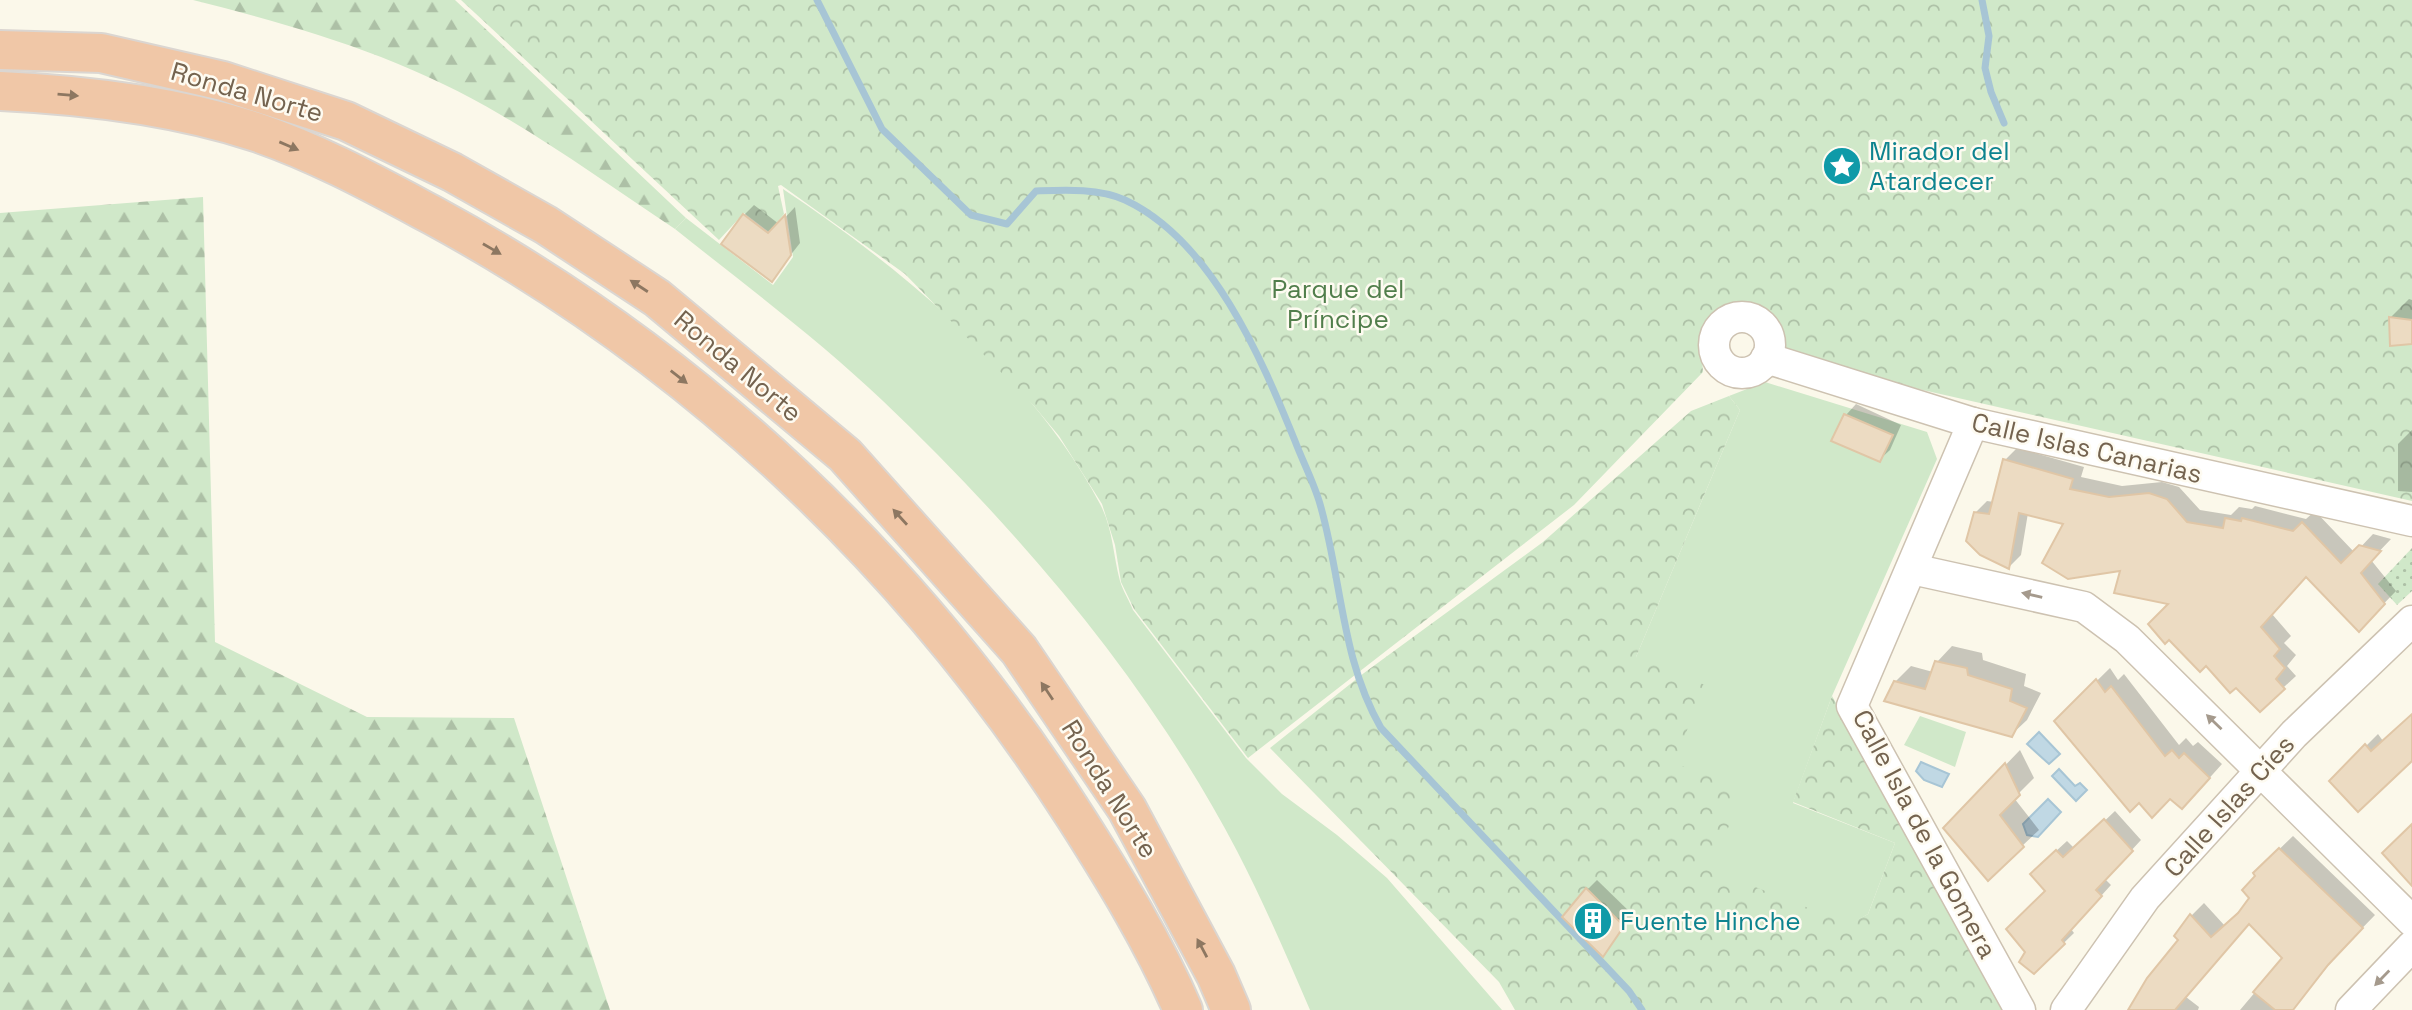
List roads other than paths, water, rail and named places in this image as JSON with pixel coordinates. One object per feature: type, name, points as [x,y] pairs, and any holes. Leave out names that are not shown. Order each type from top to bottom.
[{"type":"highway","name":"Ronda Norte","points":[[0,50],[101,53],[223,81],[346,121],[452,172],[546,225],[657,298],[845,455],[1020,650],[1127,809],[1216,975],[1231,1010]]},
{"type":"highway","name":"Ronda Norte","points":[[0,91],[82,96],[159,109],[255,132],[359,176],[441,220],[540,277],[629,337],[722,411],[817,497],[900,582],[974,672],[1049,775],[1112,875],[1184,1010]]},
{"type":"street","name":"Calle Islas Canarias","points":[[1766,358],[1973,423],[2412,521]]},
{"type":"street","name":"Calle Isla de la Gomera","points":[[1973,423],[1852,706],[2020,1010]]},
{"type":"street","points":[[1912,569],[2084,607],[2127,639],[2412,921]]},
{"type":"street","name":"Calle Islas Cíes","points":[[2064,1010],[2145,898],[2294,734],[2412,621]]},
{"type":"street","points":[[2351,1010],[2412,946]]},
{"type":"water","points":[[2039,732],[2060,754],[2049,764],[2027,744]]},
{"type":"water","points":[[1921,762],[1949,774],[1942,787],[1924,780],[1916,771]]},
{"type":"water","points":[[2059,769],[2075,786],[2080,783],[2087,790],[2076,801],[2052,776]]},
{"type":"water","points":[[2048,799],[2061,812],[2038,837],[2027,835],[2023,824]]},
{"type":"waterway","points":[[817,0],[882,129],[971,215],[1007,224],[1036,191],[1104,193],[1125,200],[1156,218],[1183,243],[1208,272],[1249,338],[1315,488],[1350,647],[1368,702],[1381,728],[1629,991],[1642,1010]]},
{"type":"waterway","points":[[1982,0],[1989,36],[1985,68],[1991,92],[2004,123]]},
{"type":"place","name":"Mirador del Atardecer","points":[[1842,166]]},
{"type":"place","name":"Fuente Hinche","points":[[1593,921]]},
{"type":"park label","name":"Parque del Príncipe","points":[[1338,304]]}]
